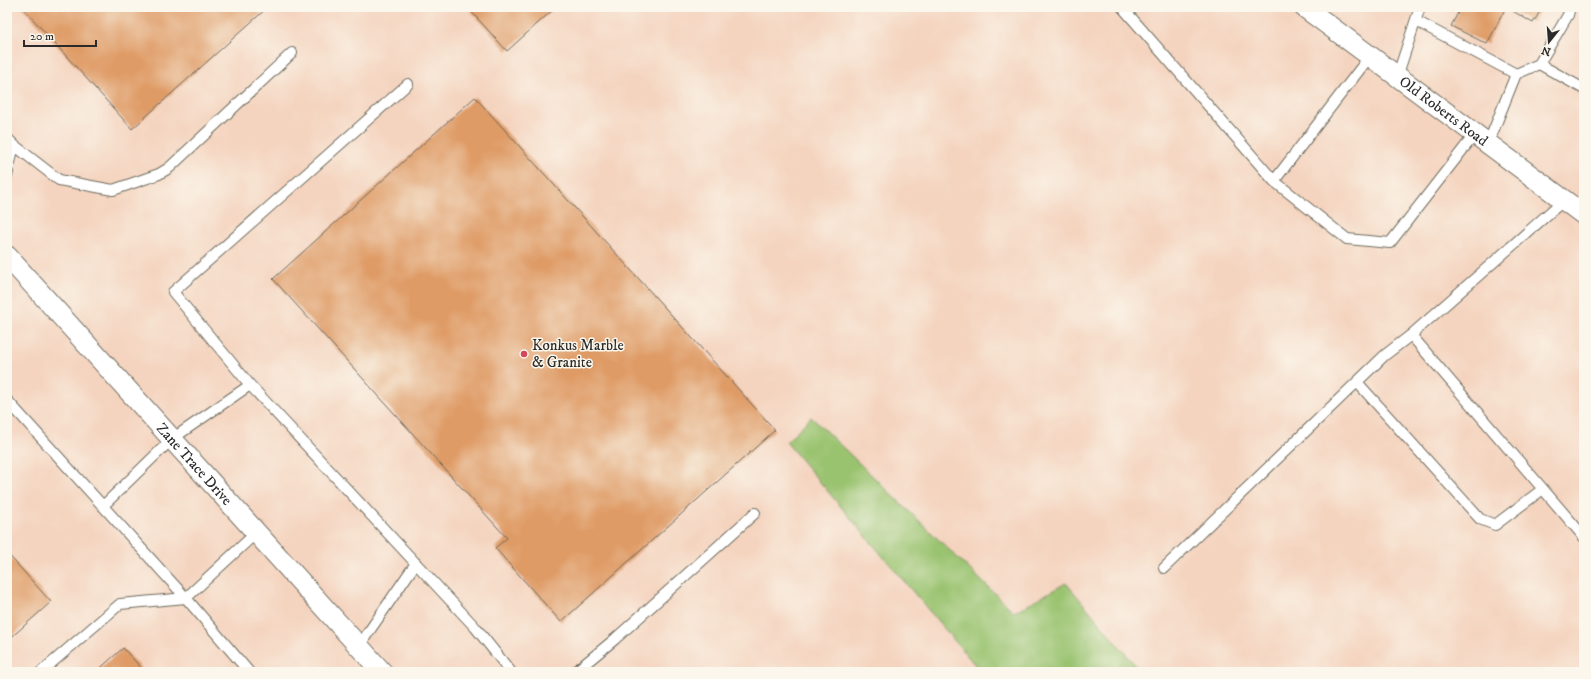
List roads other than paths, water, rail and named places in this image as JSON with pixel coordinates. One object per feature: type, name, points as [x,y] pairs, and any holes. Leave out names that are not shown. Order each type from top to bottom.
[{"type":"street","name":"Old Roberts Road","points":[[1308,8],[1584,215]]},
{"type":"street","name":"Zane Trace Drive","points":[[7,256],[382,672]]},
{"type":"lane","points":[[1122,7],[1274,181],[1347,239],[1390,243],[1481,139],[1516,74],[1539,64],[1568,16],[1570,7]]},
{"type":"lane","points":[[1397,76],[1420,7]]},
{"type":"lane","points":[[1416,21],[1516,74]]},
{"type":"lane","points":[[11,141],[59,180],[113,190],[159,174],[169,168],[292,53]]},
{"type":"lane","points":[[1274,181],[1370,56]]},
{"type":"lane","points":[[1539,64],[1584,89]]},
{"type":"lane","points":[[408,84],[173,292],[250,385],[475,627],[511,672]]},
{"type":"lane","points":[[7,176],[11,141]]},
{"type":"lane","points":[[1164,568],[1385,355],[1411,335],[1564,200]]},
{"type":"lane","points":[[1411,335],[1584,537]]},
{"type":"lane","points":[[1357,382],[1480,519],[1495,525],[1543,490]]},
{"type":"lane","points":[[103,506],[172,439],[250,385]]},
{"type":"lane","points":[[7,400],[186,598],[249,672]]},
{"type":"lane","points":[[575,672],[615,639],[755,513]]},
{"type":"lane","points":[[40,672],[120,604],[186,598],[257,532]]},
{"type":"lane","points":[[359,646],[416,564]]},
{"type":"place","name":"Konkus Marble & Granite","points":[[524,354]]}]
